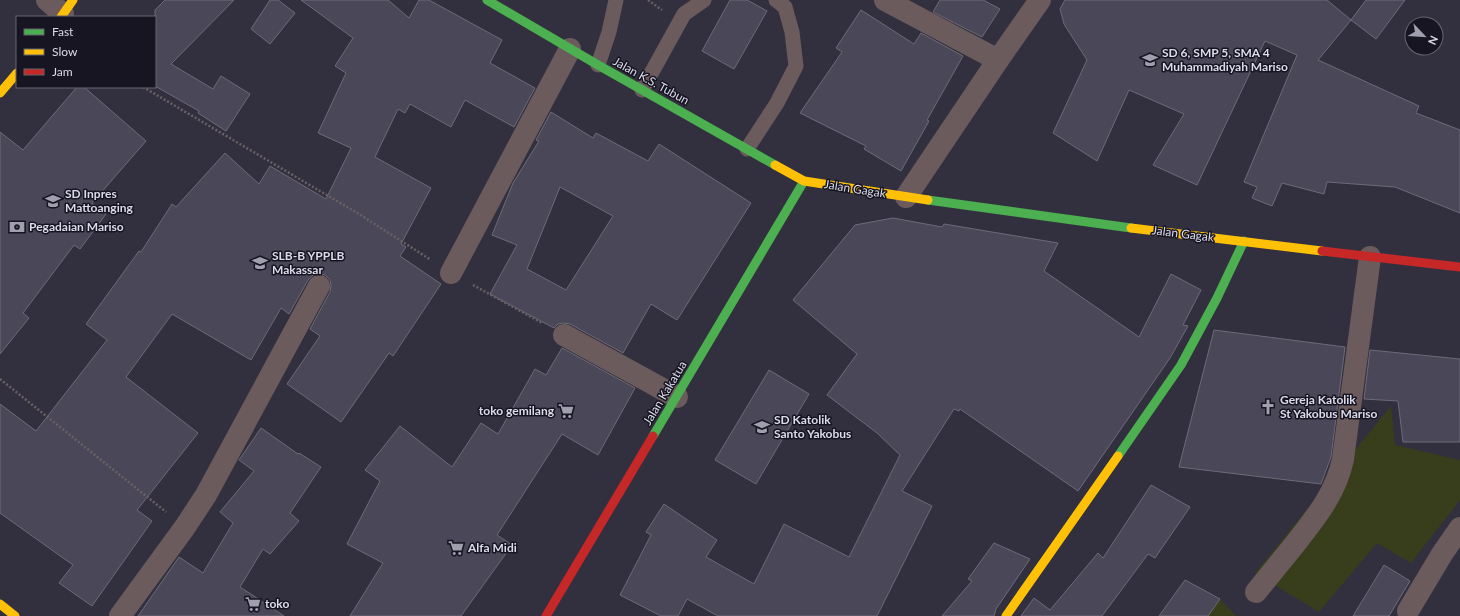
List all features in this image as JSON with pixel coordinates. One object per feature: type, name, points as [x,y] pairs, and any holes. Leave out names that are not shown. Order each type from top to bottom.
[{"type":"main road","name":"Jalan K.S. Tubun","points":[[487,0],[598,66],[804,181]]},
{"type":"main road","points":[[0,93],[16,74]]},
{"type":"main road","name":"Jalan Gagak","points":[[804,181],[1062,219],[1370,258],[1460,267]]},
{"type":"main road","name":"Jalan Kakatua","points":[[546,616],[804,181]]},
{"type":"main road","points":[[1006,616],[1180,365],[1217,298],[1244,241]]},
{"type":"main road","points":[[0,604],[15,616]]},
{"type":"street","points":[[47,0],[66,10]]},
{"type":"street","points":[[885,0],[998,60]]},
{"type":"street","points":[[906,197],[1040,0]]},
{"type":"street","points":[[451,273],[570,49]]},
{"type":"street","points":[[1256,592],[1318,515],[1340,475],[1370,258]]},
{"type":"street","points":[[120,616],[185,527],[213,481],[319,286]]},
{"type":"street","points":[[564,335],[677,397]]},
{"type":"street","points":[[1408,611],[1442,554],[1460,528]]},
{"type":"lane","points":[[598,66],[609,32],[616,0]]},
{"type":"lane","points":[[642,90],[684,14],[704,0]]},
{"type":"lane","points":[[747,149],[777,103],[796,66],[792,32],[785,7],[776,0]]},
{"type":"path","points":[[648,0],[662,10],[665,5]]},
{"type":"path","points":[[145,88],[359,214],[451,273],[564,335]]},
{"type":"path","points":[[0,379],[185,527]]},
{"type":"green space","points":[[1391,406],[1395,445],[1460,460],[1460,500],[1411,563],[1377,543],[1319,612],[1255,573]]},
{"type":"green space","points":[[1220,599],[1236,616],[1208,616]]},
{"type":"building","points":[[165,0],[234,0],[171,64],[213,89],[221,76],[250,94],[226,131],[198,113],[199,111],[156,87],[155,10]]},
{"type":"building","points":[[270,0],[278,0],[295,13],[270,44],[251,29]]},
{"type":"building","points":[[301,0],[388,0],[409,18],[419,0],[429,0],[502,40],[490,63],[535,88],[514,127],[465,100],[451,127],[410,104],[405,113],[398,109],[375,157],[431,188],[401,244],[406,247],[400,256],[441,284],[393,356],[389,353],[341,422],[287,384],[320,336],[310,329],[330,292],[330,280],[325,275],[313,275],[308,280],[289,314],[281,308],[251,360],[172,314],[126,377],[198,433],[137,510],[152,521],[92,606],[59,583],[73,565],[0,513],[0,404],[36,431],[107,340],[86,324],[139,251],[141,252],[172,204],[176,207],[225,153],[259,184],[270,166],[326,199],[351,148],[318,133],[346,73],[335,66],[353,38]]},
{"type":"building","points":[[730,0],[747,0],[767,11],[734,69],[702,51]]},
{"type":"building","points":[[940,0],[983,0],[1000,9],[982,37],[933,12]]},
{"type":"building","points":[[1065,0],[1327,0],[1351,20],[1318,60],[1419,106],[1416,113],[1460,130],[1460,213],[1395,187],[1327,182],[1324,194],[1282,183],[1272,206],[1252,198],[1257,187],[1244,182],[1297,55],[1265,41],[1197,185],[1153,165],[1184,114],[1129,90],[1097,161],[1053,133],[1087,60],[1064,24],[1060,9]]},
{"type":"building","points":[[1366,0],[1405,0],[1376,39],[1351,20]]},
{"type":"building","points":[[861,10],[914,44],[921,33],[963,56],[927,120],[929,121],[901,171],[864,149],[866,146],[800,113],[842,52],[836,48]]},
{"type":"building","points":[[76,88],[85,88],[146,141],[92,203],[106,214],[80,249],[74,245],[23,313],[29,318],[0,354],[0,132],[23,150]]},
{"type":"building","points":[[551,112],[593,138],[596,133],[648,161],[659,144],[751,203],[677,320],[651,304],[623,353],[570,324],[558,324],[554,328],[490,294],[517,245],[492,235],[513,183],[539,141],[536,140]],"holes":[[[560,187],[613,216],[566,290],[527,269]]]},
{"type":"building","points":[[893,218],[942,227],[944,224],[1058,243],[1044,271],[1139,337],[1171,274],[1201,290],[1183,325],[1188,326],[1170,358],[1078,491],[960,409],[959,411],[954,409],[902,491],[932,506],[877,616],[718,616],[687,599],[678,616],[661,616],[620,595],[651,535],[646,532],[664,504],[717,540],[706,557],[754,584],[784,524],[849,557],[900,455],[877,433],[827,395],[857,354],[793,300],[855,225]]},
{"type":"building","name":"Gereja Katolik St Yakobus Mariso","points":[[1214,330],[1345,347],[1331,457],[1321,484],[1179,467]]},
{"type":"building","points":[[562,348],[635,388],[598,455],[562,434],[497,535],[512,545],[461,616],[350,616],[383,563],[347,544],[380,481],[365,470],[400,426],[452,467],[481,423],[498,434],[535,369],[546,375]]},
{"type":"building","points":[[1370,350],[1460,359],[1460,442],[1403,442],[1398,401],[1364,399]]},
{"type":"building","name":"SD Katolik Santo Yakobus","points":[[769,370],[809,394],[756,484],[715,460]]},
{"type":"building","points":[[261,428],[298,454],[299,453],[321,467],[290,513],[299,521],[270,554],[263,549],[240,587],[284,616],[138,616],[179,557],[203,573],[233,523],[220,512],[254,471],[239,460]]},
{"type":"building","points":[[1151,485],[1190,507],[1155,558],[1148,554],[1102,616],[1021,616],[1034,598],[1050,610],[1098,553],[1103,558]]},
{"type":"building","points":[[994,543],[1030,559],[996,609],[994,616],[942,616],[972,581],[968,579]]},
{"type":"building","points":[[1384,565],[1410,581],[1389,616],[1353,616]]},
{"type":"building","points":[[1185,580],[1220,599],[1208,616],[1159,616]]},
{"type":"traffic: fast","points":[[487,0],[598,65],[775,165]]},
{"type":"traffic: fast","points":[[653,436],[804,181]]},
{"type":"traffic: fast","points":[[928,200],[1131,228]]},
{"type":"traffic: fast","points":[[1118,456],[1181,365],[1217,298],[1244,241]]},
{"type":"traffic: slow","points":[[62,16],[73,0]]},
{"type":"traffic: slow","points":[[0,93],[16,74]]},
{"type":"traffic: slow","points":[[775,165],[804,181],[928,200]]},
{"type":"traffic: slow","points":[[1131,228],[1322,251]]},
{"type":"traffic: slow","points":[[1006,616],[1118,456]]},
{"type":"traffic: slow","points":[[0,604],[15,616]]},
{"type":"traffic: jam","points":[[1322,251],[1460,267]]},
{"type":"traffic: jam","points":[[546,616],[653,436]]},
{"type":"place","name":"SD 6, SMP 5, SMA 4 Muhammadiyah Mariso","points":[[1150,60]]},
{"type":"place","name":"SD Inpres Mattoanging","points":[[53,201]]},
{"type":"place","name":"Pegadaian Mariso","points":[[17,227]]},
{"type":"place","name":"SLB-B YPPLB Makassar","points":[[260,263]]},
{"type":"place","name":"Gereja Katolik St Yakobus Mariso","points":[[1268,407]]},
{"type":"place","name":"toko gemilang","points":[[566,411]]},
{"type":"place","name":"SD Katolik Santo Yakobus","points":[[762,427]]},
{"type":"place","name":"Alfa Midi","points":[[456,548]]},
{"type":"place","name":"toko","points":[[253,604]]}]
